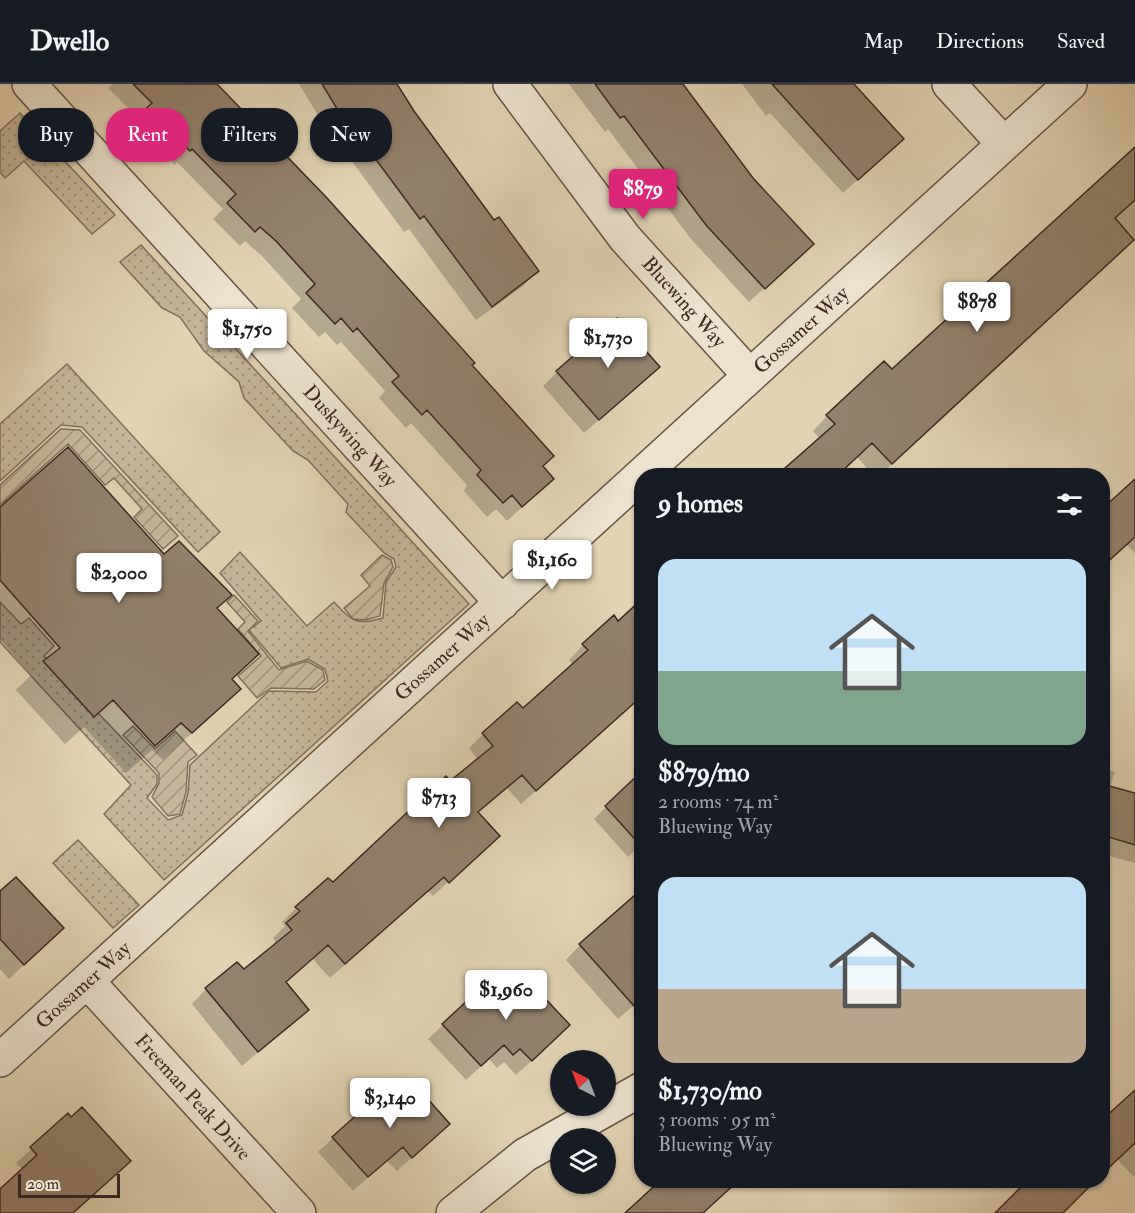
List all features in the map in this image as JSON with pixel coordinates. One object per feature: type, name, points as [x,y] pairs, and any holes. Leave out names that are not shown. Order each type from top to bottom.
[{"type":"street","name":"Duskywing Way","points":[[29,84],[502,603]]},
{"type":"street","name":"Bluewing Way","points":[[510,84],[625,238],[750,376]]},
{"type":"street","points":[[950,84],[1004,144]]},
{"type":"street","name":"Gossamer Way","points":[[649,468],[1070,84]]},
{"type":"street","name":"Gossamer Way","points":[[0,1060],[634,482]]},
{"type":"street","name":"Freeman Peak Drive","points":[[87,981],[299,1213]]},
{"type":"street","points":[[453,1213],[525,1155],[634,1094]]},
{"type":"shaded area","points":[[18,115],[18,162],[23,162],[5,178],[0,172],[0,131]]},
{"type":"shaded area","points":[[25,162],[66,162],[115,215],[92,234]]},
{"type":"shaded area","points":[[141,245],[469,604],[164,880],[104,814],[131,785],[0,642],[0,602],[21,624],[29,618],[54,646],[44,656],[157,775],[157,784],[147,798],[168,820],[182,815],[188,793],[190,765],[269,691],[316,692],[328,681],[325,669],[308,659],[281,668],[249,630],[261,621],[220,573],[240,552],[307,626],[334,602],[345,614],[355,620],[366,622],[383,618],[386,582],[396,567],[394,559],[384,553],[346,512],[348,504],[308,460],[293,451],[244,398],[239,382],[204,351],[180,317],[162,308],[120,262]]},
{"type":"shaded area","points":[[67,364],[220,532],[198,552],[82,427],[61,425],[0,481],[0,424]]},
{"type":"shaded area","points":[[61,429],[80,430],[178,536],[163,549],[134,517],[142,509],[114,478],[105,485],[68,444],[0,505],[0,485]]},
{"type":"shaded area","points":[[382,555],[391,560],[393,567],[384,583],[380,616],[365,620],[353,619],[344,608],[370,586],[361,575]]},
{"type":"shaded area","points":[[234,595],[258,621],[248,631],[279,670],[307,661],[323,670],[325,680],[314,689],[271,688],[257,698],[238,676],[261,656],[238,629],[245,622],[227,602]]},
{"type":"shaded area","points":[[133,726],[155,749],[175,731],[197,755],[188,762],[186,792],[180,814],[168,816],[152,797],[159,783],[159,773],[123,735]]},
{"type":"shaded area","points":[[78,840],[139,905],[113,928],[53,863]]},
{"type":"building","points":[[133,84],[217,84],[240,108],[201,108],[201,158],[192,149],[189,150],[189,108],[146,108],[152,103]]},
{"type":"building","points":[[322,84],[397,84],[414,111],[494,220],[499,217],[539,271],[492,307],[424,216],[420,219],[378,162],[392,162],[392,108],[337,108]]},
{"type":"building","points":[[595,84],[683,84],[753,178],[814,244],[765,289],[706,225],[624,116],[620,118]]},
{"type":"building","points":[[772,84],[854,84],[904,139],[858,180]]},
{"type":"building","points":[[1135,147],[1135,200],[1115,218],[1134,240],[892,464],[872,443],[845,468],[785,468],[835,424],[826,415],[884,361],[892,369]]},
{"type":"building","points":[[205,162],[292,162],[475,363],[472,365],[554,456],[543,466],[554,479],[522,507],[512,495],[503,503],[477,475],[481,470],[427,410],[422,415],[392,382],[399,376],[357,328],[353,332],[341,318],[335,324],[306,293],[315,284],[276,241],[260,227],[255,232],[227,203],[236,194]]},
{"type":"building","points":[[617,318],[660,367],[599,420],[556,371]]},
{"type":"building","points":[[68,447],[164,554],[179,541],[232,595],[217,608],[259,654],[232,679],[241,689],[192,733],[181,723],[155,746],[113,700],[94,717],[43,661],[60,648],[0,580],[0,507]]},
{"type":"building","points":[[1135,479],[1135,537],[1110,560],[1110,502]]},
{"type":"building","points":[[634,606],[634,703],[536,791],[522,775],[478,812],[500,836],[449,883],[444,877],[345,964],[328,945],[286,982],[309,1010],[258,1052],[205,988],[237,962],[244,969],[292,930],[286,923],[300,911],[295,907],[328,878],[333,882],[446,776],[450,781],[493,746],[482,733],[517,702],[523,708],[588,650],[582,644],[614,615],[618,621]]},
{"type":"building","points":[[634,779],[634,838],[605,806]]},
{"type":"building","points":[[1110,786],[1135,793],[1135,845],[1110,837]]},
{"type":"building","points":[[16,877],[64,928],[24,965],[0,939],[0,891]]},
{"type":"building","points":[[634,896],[634,1006],[579,944]]},
{"type":"building","points":[[497,973],[514,990],[526,978],[570,1025],[532,1061],[520,1049],[513,1055],[504,1045],[481,1066],[442,1024]]},
{"type":"building","points":[[390,1085],[403,1100],[418,1088],[450,1124],[412,1158],[403,1147],[368,1177],[332,1137]]},
{"type":"building","points":[[1135,1090],[1135,1143],[1110,1166],[1110,1113]]},
{"type":"building","points":[[82,1107],[131,1161],[73,1213],[0,1213],[0,1189],[37,1155],[30,1147],[68,1113],[71,1117]]},
{"type":"building","points":[[652,1188],[730,1188],[703,1213],[625,1213]]},
{"type":"building","points":[[1020,1188],[1088,1188],[1063,1213],[995,1213]]}]
